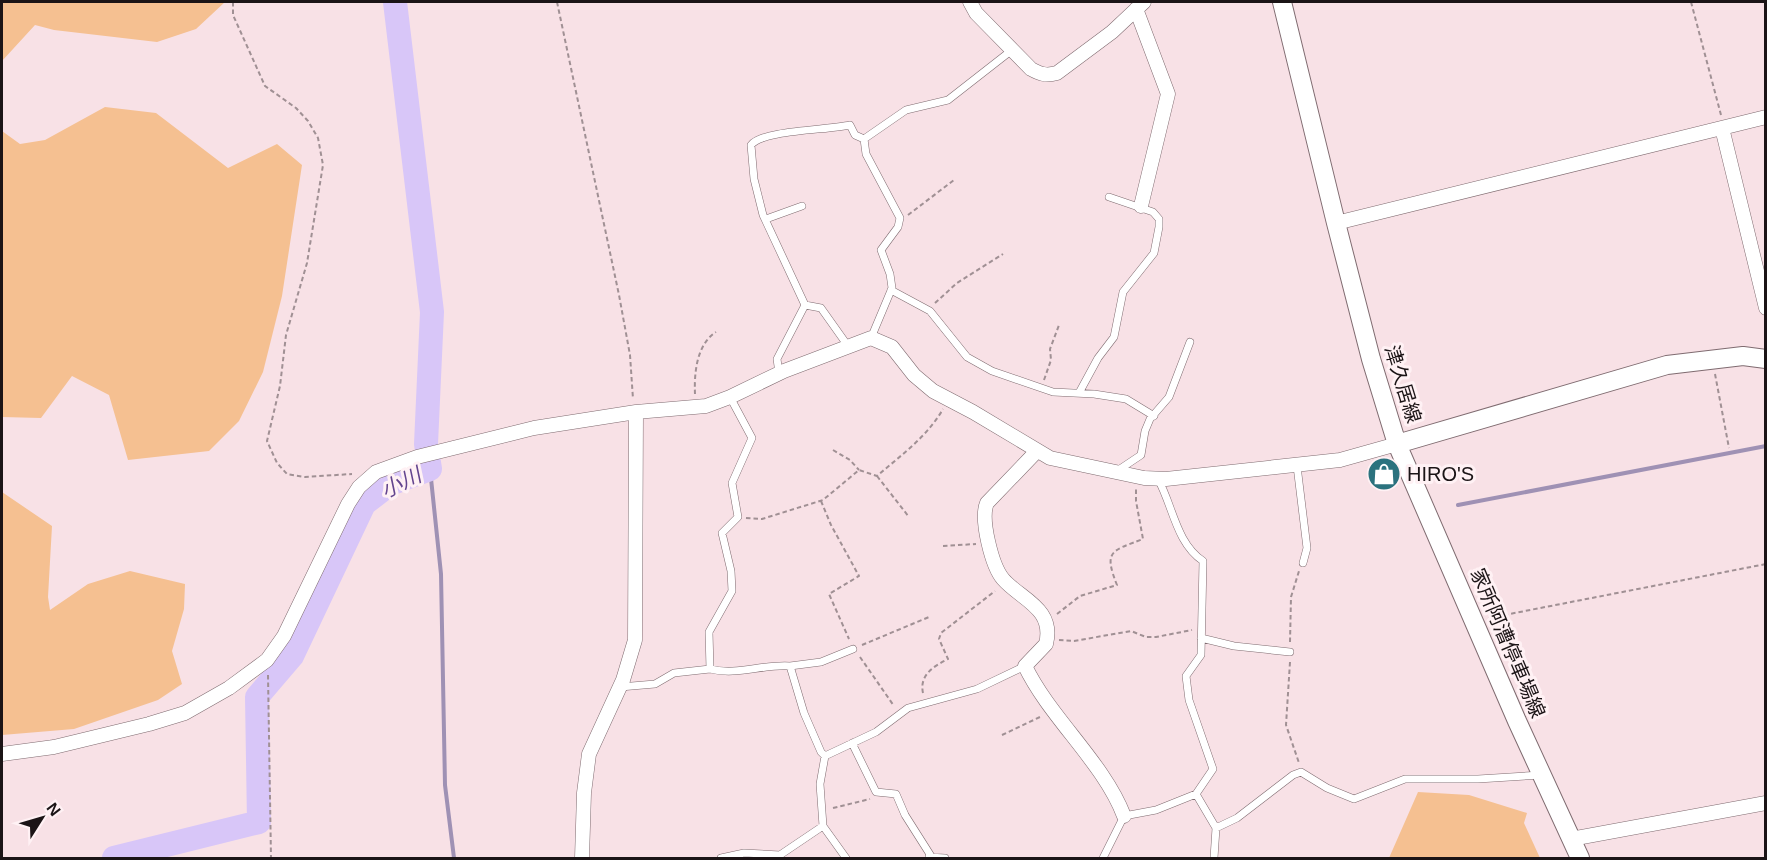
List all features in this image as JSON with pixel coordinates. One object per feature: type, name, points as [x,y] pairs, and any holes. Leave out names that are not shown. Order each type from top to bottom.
[{"type":"main road","name":"津久居線","points":[[1282,2],[1371,359],[1397,444],[1657,368],[1743,356],[1766,359]]},
{"type":"main road","name":"家所阿漕停車場線","points":[[1397,444],[1541,776],[1580,858]]},
{"type":"street","points":[[970,2],[976,13],[1012,50],[1040,74],[1057,73],[1112,32],[1140,5],[1168,94],[1141,206]]},
{"type":"street","points":[[1336,223],[1766,117]]},
{"type":"street","points":[[1723,128],[1766,308]]},
{"type":"street","points":[[2,754],[54,747],[185,713],[229,688],[267,660],[284,636],[348,504],[358,487],[376,472],[417,457],[534,428],[635,412],[695,407],[730,397],[779,373],[871,338],[892,346],[914,375],[933,391],[974,412],[1036,452],[1050,458],[1138,477],[1158,479],[1297,466],[1340,460],[1397,444]]},
{"type":"street","points":[[582,858],[584,792],[589,754],[620,687],[635,640],[635,412]]},
{"type":"street","points":[[1036,452],[987,503],[984,510],[987,542],[1003,579],[1031,599],[1044,621],[1048,640],[1043,649],[1025,666],[1040,694],[1095,767],[1124,816]]},
{"type":"street","points":[[1571,839],[1766,803]]},
{"type":"lane","points":[[864,139],[906,110],[948,100],[1012,50]]},
{"type":"lane","points":[[805,305],[766,219],[754,180],[751,145],[753,142],[783,133],[825,130],[850,125],[855,135],[864,139]]},
{"type":"lane","points":[[864,139],[866,154],[900,221],[881,250],[890,274],[891,290],[871,338]]},
{"type":"lane","points":[[1079,393],[1117,332],[1118,312],[1123,292],[1154,253],[1158,219],[1153,212],[1141,206],[1109,197]]},
{"type":"lane","points":[[766,219],[802,206]]},
{"type":"lane","points":[[891,290],[930,311],[967,357],[992,371],[1042,389],[1126,399],[1154,416]]},
{"type":"lane","points":[[805,305],[821,308],[848,346]]},
{"type":"lane","points":[[779,373],[777,359],[805,305]]},
{"type":"lane","points":[[1116,472],[1141,455],[1145,431],[1169,397],[1190,342]]},
{"type":"lane","points":[[710,669],[709,632],[732,591],[731,571],[722,533],[723,529],[738,517],[732,483],[752,438],[730,397]]},
{"type":"lane","points":[[1297,466],[1307,548],[1303,563]]},
{"type":"lane","points":[[1103,858],[1124,816],[1156,810],[1196,794],[1213,769],[1192,709],[1186,676],[1201,655],[1203,561],[1186,544],[1158,479]]},
{"type":"lane","points":[[1201,635],[1234,646],[1290,652]]},
{"type":"lane","points":[[620,687],[654,684],[674,673],[710,669],[735,672],[821,662],[854,649]]},
{"type":"lane","points":[[790,666],[804,713],[821,752],[825,756]]},
{"type":"lane","points":[[825,756],[876,732],[899,713],[926,702],[976,689],[1025,666]]},
{"type":"lane","points":[[852,743],[876,792],[896,794],[929,857],[945,858]]},
{"type":"lane","points":[[825,756],[820,777],[823,826],[846,858]]},
{"type":"lane","points":[[1216,828],[1237,818],[1293,775],[1301,772],[1327,788],[1354,799],[1405,779],[1541,776]]},
{"type":"lane","points":[[1196,794],[1216,828],[1214,858]]},
{"type":"lane","points":[[721,858],[744,853],[780,855],[823,826]]},
{"type":"path","points":[[233,2],[233,15],[265,86],[296,108],[308,121],[318,138],[323,165],[307,263],[286,335],[280,386],[267,441],[277,463],[287,474],[296,476],[376,472]]},
{"type":"path","points":[[557,2],[621,305],[630,355],[635,412]]},
{"type":"path","points":[[1691,2],[1723,128]]},
{"type":"path","points":[[900,221],[954,180]]},
{"type":"path","points":[[930,311],[946,291],[1003,254]]},
{"type":"path","points":[[1042,389],[1051,360],[1050,349],[1059,325]]},
{"type":"path","points":[[695,407],[696,368],[707,338],[716,332]]},
{"type":"path","points":[[1713,359],[1729,448]]},
{"type":"path","points":[[876,476],[934,424],[948,399]]},
{"type":"path","points":[[833,450],[850,460],[859,470],[876,476],[909,518]]},
{"type":"path","points":[[738,517],[762,519],[821,501],[840,489],[859,470]]},
{"type":"path","points":[[1044,621],[1080,596],[1117,585],[1109,564],[1110,557],[1120,548],[1143,539],[1136,501],[1138,477]]},
{"type":"path","points":[[821,501],[831,525],[859,576],[829,594],[854,649],[899,713]]},
{"type":"path","points":[[943,546],[987,542]]},
{"type":"path","points":[[1301,772],[1286,725],[1291,597],[1303,563]]},
{"type":"path","points":[[1474,620],[1766,564]]},
{"type":"path","points":[[926,702],[922,680],[930,670],[948,659],[939,639],[940,633],[1002,584],[1003,579]]},
{"type":"path","points":[[854,649],[929,617]]},
{"type":"path","points":[[1048,640],[1074,641],[1131,631],[1146,637],[1187,629],[1201,635]]},
{"type":"path","points":[[268,678],[271,858]]},
{"type":"path","points":[[1002,735],[1036,716],[1048,722]]},
{"type":"path","points":[[822,812],[870,799]]},
{"type":"shaded area","points":[[2,2],[225,2],[196,29],[157,42],[54,30],[35,25],[2,61]]},
{"type":"shaded area","points":[[105,107],[156,113],[228,168],[277,144],[302,165],[282,296],[263,372],[239,421],[209,451],[128,460],[109,395],[72,376],[41,418],[2,417],[2,131],[20,144],[45,140]]},
{"type":"shaded area","points":[[2,492],[52,526],[48,597],[50,610],[88,584],[130,571],[185,584],[184,609],[172,651],[182,684],[158,700],[74,729],[2,735]]},
{"type":"shaded area","points":[[1418,792],[1469,795],[1527,813],[1524,823],[1540,858],[1389,858]]},
{"type":"waterway","name":"小川","points":[[114,858],[259,822],[257,697],[292,656],[364,504],[390,484],[430,469],[426,444],[432,312],[395,2]]},
{"type":"waterway","points":[[1458,505],[1766,446]]},
{"type":"waterway","points":[[430,469],[441,574],[445,785],[454,858]]},
{"type":"place","name":"HIRO'S","points":[[1384,474]]}]
